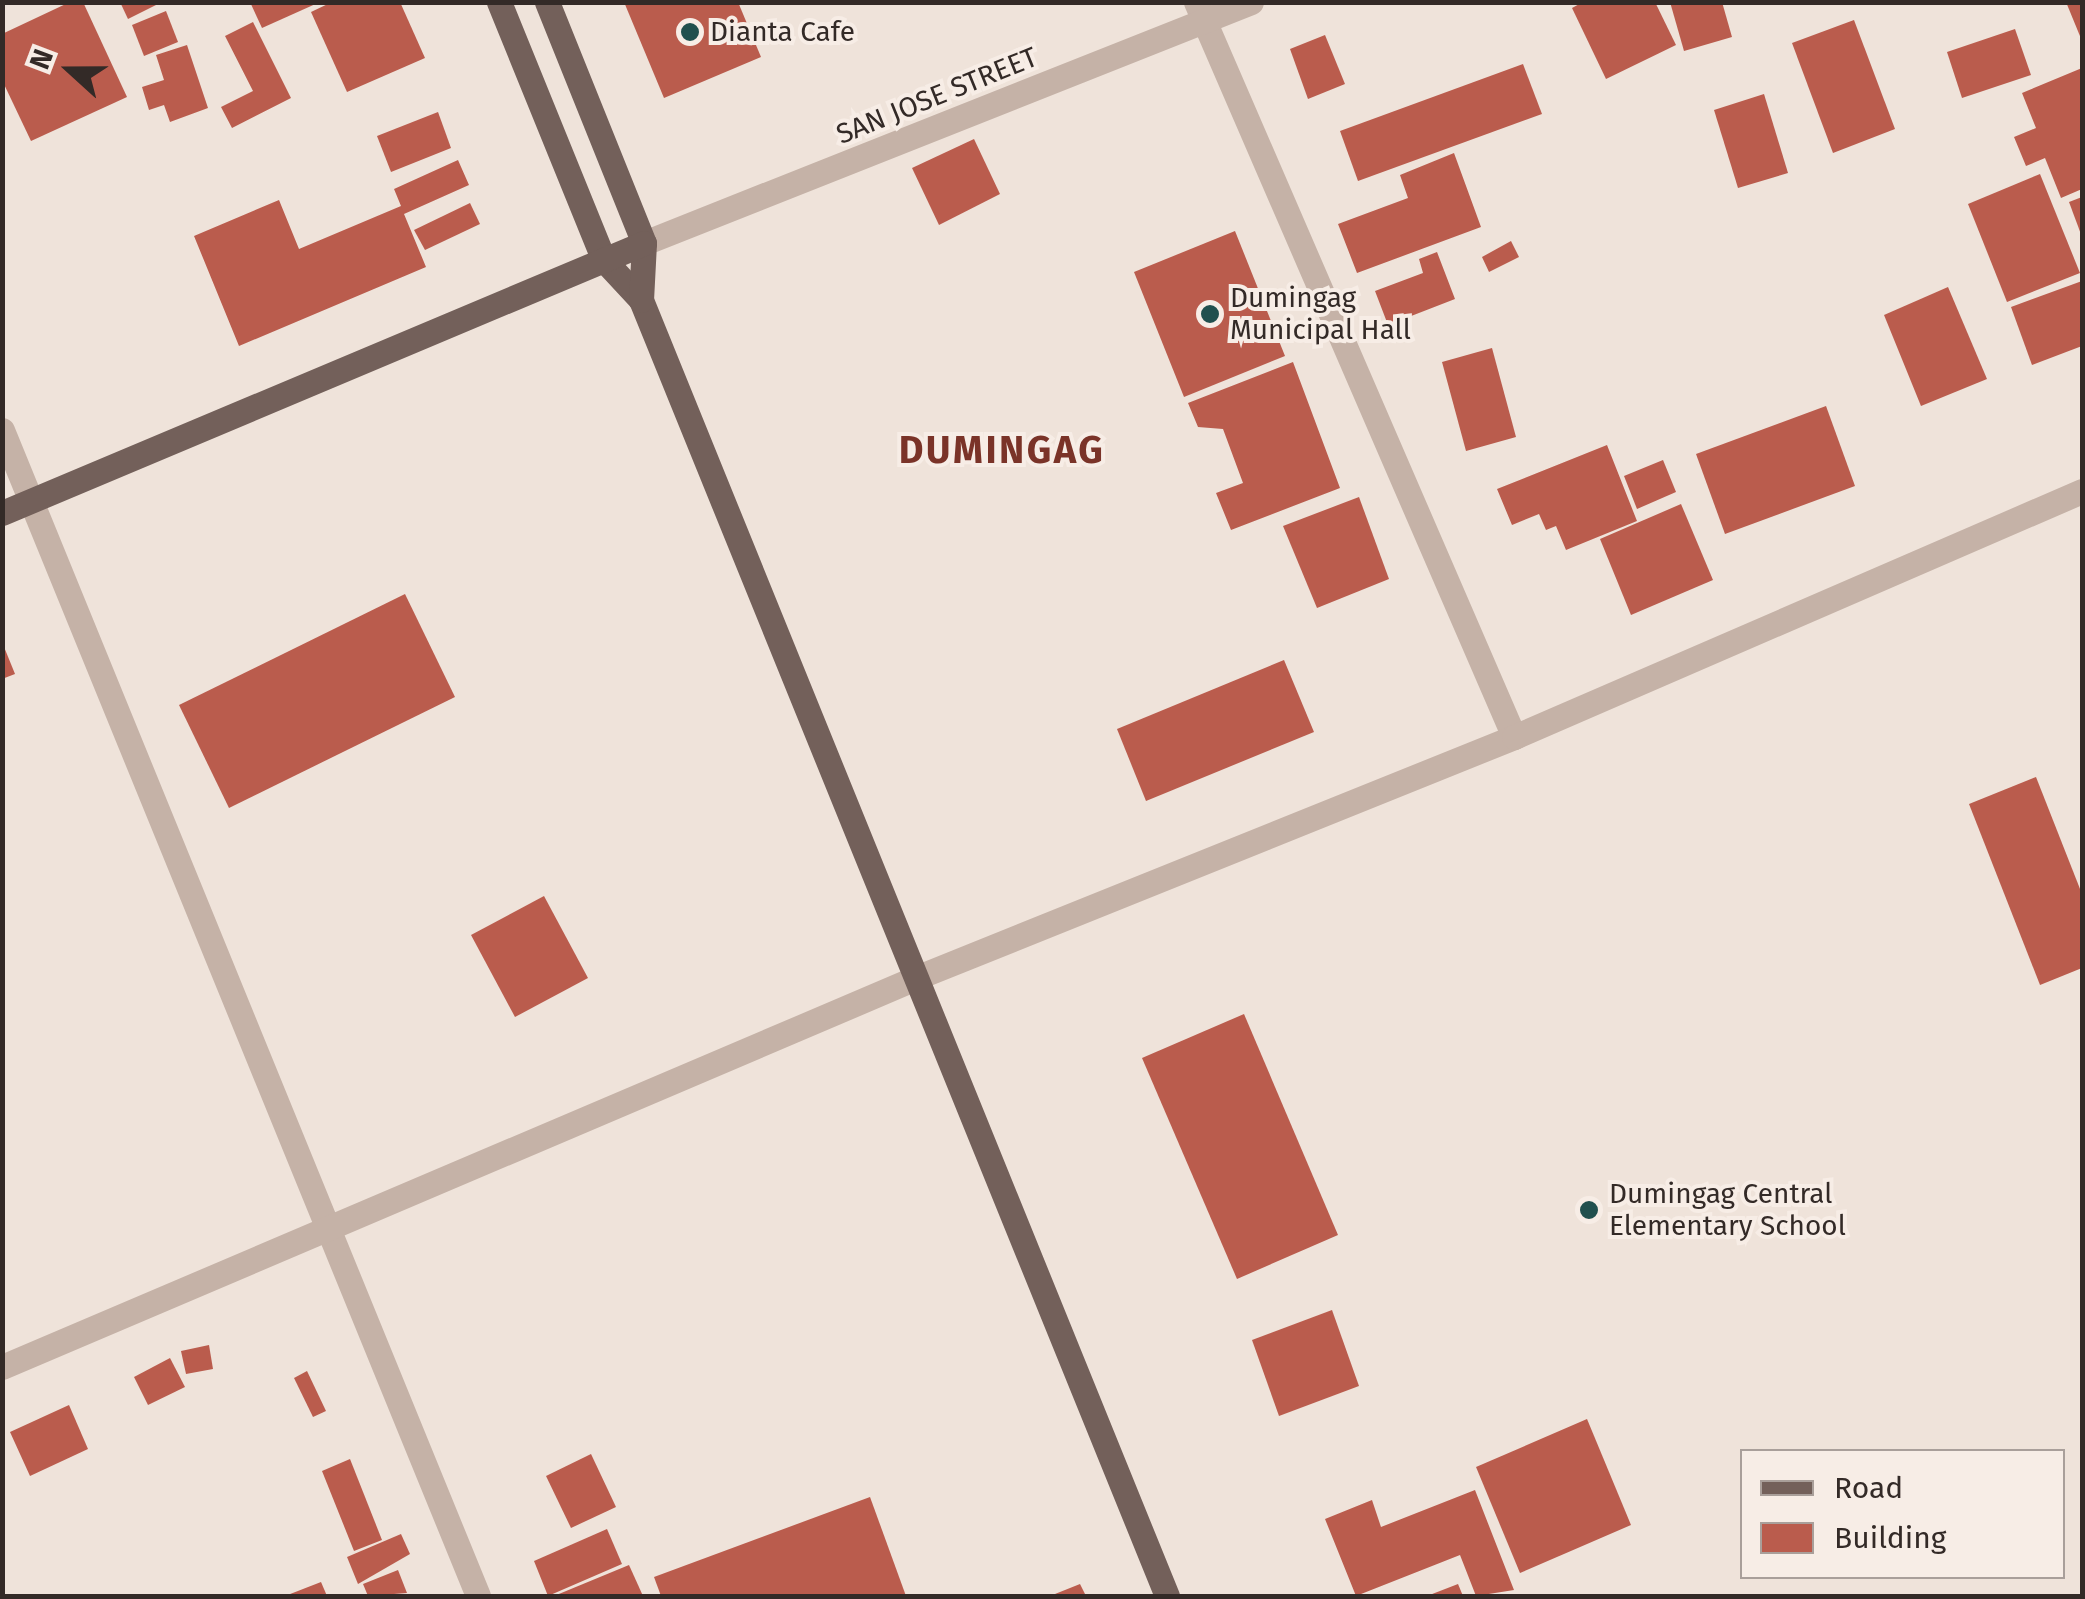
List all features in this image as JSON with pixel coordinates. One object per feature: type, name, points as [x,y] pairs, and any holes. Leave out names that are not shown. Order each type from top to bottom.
[{"type":"main road","points":[[499,2],[604,260],[641,300],[1167,1596]]},
{"type":"main road","points":[[546,2],[644,243],[641,300]]},
{"type":"main road","points":[[2,512],[644,243]]},
{"type":"street","name":"SAN JOSE STREET","points":[[644,243],[1200,12],[1251,2]]},
{"type":"street","points":[[1200,12],[1514,737]]},
{"type":"street","points":[[2,430],[478,1596]]},
{"type":"street","points":[[2,1366],[329,1231],[918,978],[1514,737],[2082,491]]},
{"type":"building","points":[[70,2],[83,2],[127,97],[31,141],[2,80],[2,34]]},
{"type":"building","points":[[120,2],[162,2],[128,19]]},
{"type":"building","points":[[250,2],[320,2],[262,28]]},
{"type":"building","points":[[332,2],[400,2],[425,58],[347,92],[311,12]]},
{"type":"building","points":[[624,2],[738,2],[761,57],[664,98]]},
{"type":"building","points":[[1583,2],[1655,2],[1676,45],[1606,79],[1572,8]]},
{"type":"building","points":[[1670,2],[1722,2],[1732,37],[1684,51]]},
{"type":"building","points":[[2066,2],[2082,2],[2082,41]]},
{"type":"building","points":[[166,11],[178,42],[144,56],[132,25]]},
{"type":"building","points":[[1854,20],[1895,129],[1833,153],[1792,43]]},
{"type":"building","points":[[253,22],[291,98],[232,128],[221,107],[253,91],[225,36]]},
{"type":"building","points":[[2015,29],[2031,75],[1962,98],[1947,52]]},
{"type":"building","points":[[1325,35],[1345,84],[1308,99],[1290,49]]},
{"type":"building","points":[[187,45],[208,108],[170,122],[164,105],[149,110],[142,87],[164,80],[156,55]]},
{"type":"building","points":[[1523,64],[1542,114],[1358,181],[1340,131]]},
{"type":"building","points":[[2082,68],[2082,189],[2061,198],[2045,158],[2026,166],[2014,137],[2036,128],[2022,93]]},
{"type":"building","points":[[1764,94],[1788,173],[1738,188],[1714,110]]},
{"type":"building","points":[[438,112],[451,148],[391,172],[377,136]]},
{"type":"building","points":[[974,139],[1000,194],[939,225],[912,168]]},
{"type":"building","points":[[1454,153],[1481,227],[1357,273],[1338,224],[1408,198],[1400,175]]},
{"type":"building","points":[[458,160],[469,185],[404,214],[426,267],[239,346],[194,236],[279,200],[299,249],[401,206],[394,189]]},
{"type":"building","points":[[2040,174],[2080,273],[2007,302],[1968,204]]},
{"type":"building","points":[[2082,197],[2082,237],[2069,202]]},
{"type":"building","points":[[470,203],[480,224],[425,250],[414,230]]},
{"type":"building","name":"Dumingag Municipal Hall","points":[[1235,231],[1285,356],[1184,397],[1134,272]]},
{"type":"building","points":[[1511,241],[1519,257],[1489,272],[1482,257]]},
{"type":"building","points":[[1437,252],[1455,299],[1388,325],[1375,291],[1423,273],[1419,259]]},
{"type":"building","points":[[2082,281],[2082,346],[2032,365],[2011,307]]},
{"type":"building","points":[[1948,287],[1987,379],[1921,406],[1884,315]]},
{"type":"building","points":[[1492,348],[1516,437],[1466,451],[1442,362]]},
{"type":"building","points":[[1293,362],[1340,488],[1231,530],[1216,493],[1243,483],[1223,429],[1198,427],[1188,403]]},
{"type":"building","points":[[1826,406],[1855,486],[1725,534],[1696,454]]},
{"type":"building","points":[[1607,445],[1637,521],[1566,550],[1556,526],[1546,530],[1539,514],[1512,525],[1497,489]]},
{"type":"building","points":[[1663,460],[1676,492],[1637,509],[1624,476]]},
{"type":"building","points":[[1359,497],[1389,579],[1317,608],[1283,526]]},
{"type":"building","points":[[1681,504],[1713,580],[1631,615],[1600,539]]},
{"type":"building","points":[[405,594],[455,697],[229,808],[179,705]]},
{"type":"building","points":[[2,642],[15,674],[2,679]]},
{"type":"building","points":[[1284,660],[1314,732],[1146,801],[1117,729]]},
{"type":"building","points":[[2036,777],[2082,894],[2082,968],[2040,985],[1969,804]]},
{"type":"building","points":[[544,896],[588,978],[515,1017],[471,935]]},
{"type":"building","points":[[1244,1014],[1338,1235],[1237,1279],[1142,1058]]},
{"type":"building","points":[[1332,1310],[1359,1386],[1279,1416],[1252,1340]]},
{"type":"building","points":[[209,1345],[213,1369],[186,1374],[181,1351]]},
{"type":"building","points":[[170,1358],[185,1387],[148,1405],[134,1377]]},
{"type":"building","points":[[307,1371],[326,1411],[313,1417],[294,1378]]},
{"type":"building","points":[[69,1405],[88,1449],[30,1476],[10,1432]]},
{"type":"building","points":[[1587,1419],[1631,1525],[1520,1573],[1476,1467]]},
{"type":"building","points":[[591,1454],[616,1507],[571,1528],[546,1476]]},
{"type":"building","points":[[350,1459],[382,1540],[354,1551],[322,1471]]},
{"type":"building","points":[[1475,1490],[1514,1590],[1476,1596],[1460,1555],[1356,1596],[1325,1519],[1372,1500],[1381,1527]]},
{"type":"building","points":[[870,1497],[906,1596],[661,1596],[654,1577]]},
{"type":"building","points":[[607,1529],[622,1564],[548,1596],[534,1561]]},
{"type":"building","points":[[401,1534],[410,1554],[358,1584],[347,1557]]},
{"type":"building","points":[[629,1565],[643,1596],[554,1596]]},
{"type":"building","points":[[398,1570],[407,1593],[368,1596],[363,1584]]},
{"type":"building","points":[[321,1582],[327,1596],[285,1596]]},
{"type":"building","points":[[1080,1584],[1086,1596],[1050,1596]]},
{"type":"building","points":[[1458,1584],[1463,1596],[1427,1596]]},
{"type":"place","name":"Dianta Cafe","points":[[690,32]]},
{"type":"place","name":"Dumingag Municipal Hall","points":[[1210,314]]},
{"type":"place","name":"Dumingag Central Elementary School","points":[[1589,1210]]},
{"type":"district","name":"DUMINGAG","points":[[1002,451]]}]
